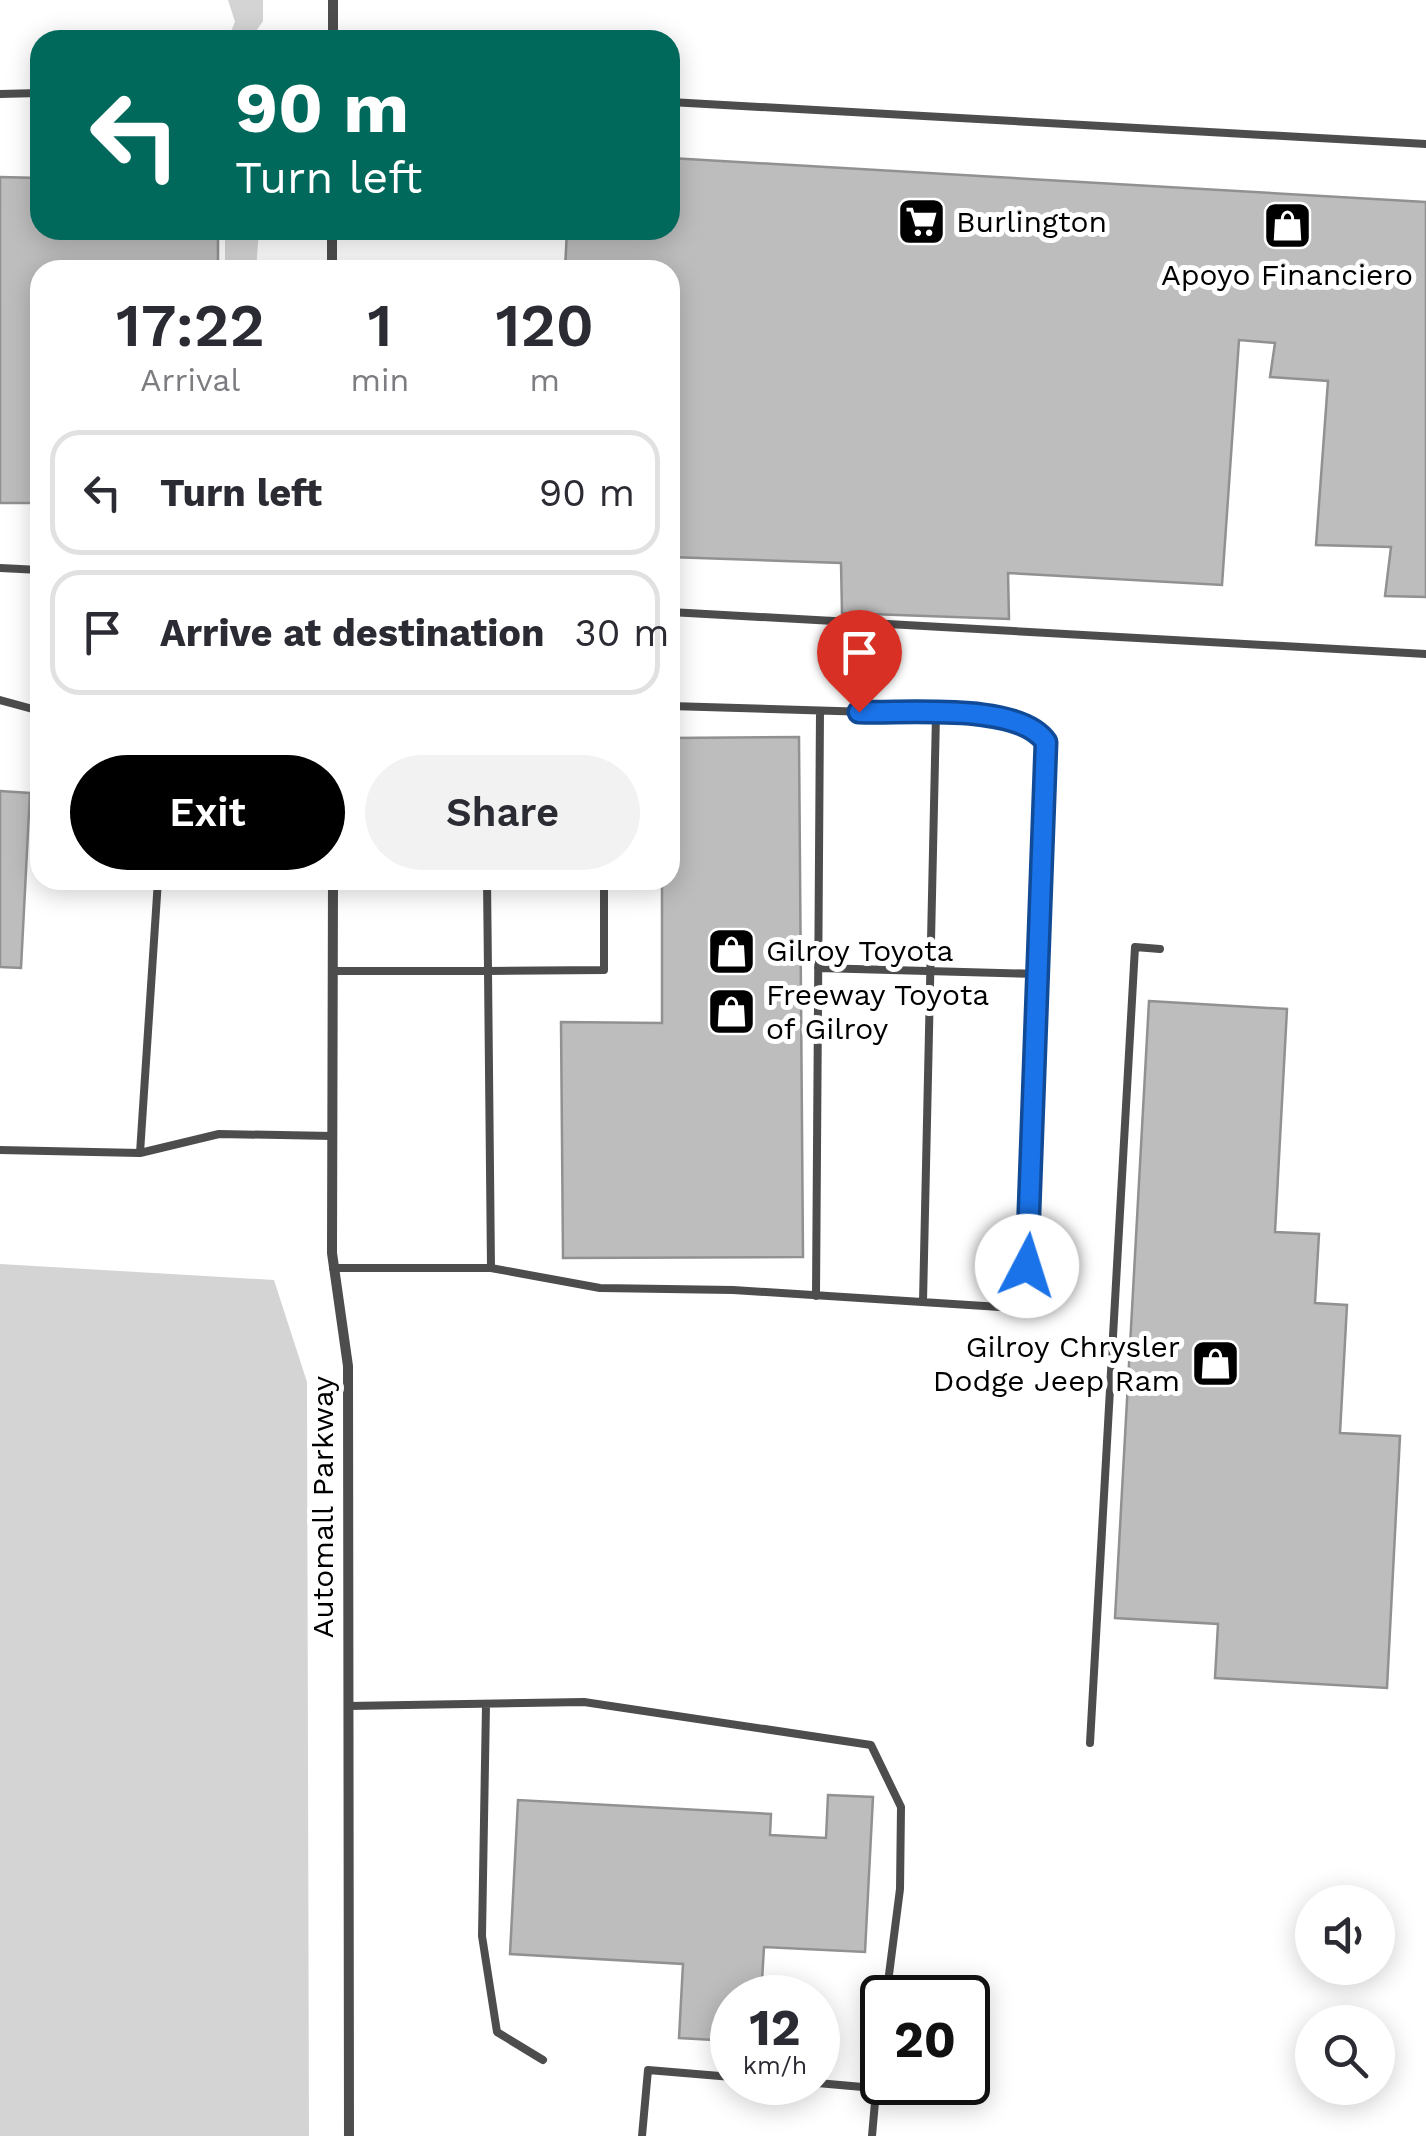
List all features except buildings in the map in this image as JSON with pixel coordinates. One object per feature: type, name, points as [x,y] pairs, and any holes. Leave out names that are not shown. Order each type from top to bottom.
[{"type":"street","points":[[332,0],[332,30]]},
{"type":"street","name":"Automall Parkway","points":[[333,890],[333,1268],[348,1366],[348,2136]]},
{"type":"lane","points":[[0,94],[30,93]]},
{"type":"lane","points":[[680,103],[1426,144]]},
{"type":"lane","points":[[0,568],[30,570]]},
{"type":"lane","points":[[680,613],[1426,654]]},
{"type":"lane","points":[[0,700],[30,709]]},
{"type":"lane","points":[[333,1268],[491,1268],[600,1288],[1000,1307],[1024,1291],[1031,1240],[1046,742],[1036,727],[1002,716],[680,706]]},
{"type":"lane","points":[[816,1296],[820,710]]},
{"type":"lane","points":[[923,1302],[936,715]]},
{"type":"lane","points":[[140,1152],[157,890]]},
{"type":"lane","points":[[487,890],[491,1268]]},
{"type":"lane","points":[[333,971],[604,970],[604,890]]},
{"type":"lane","points":[[1090,1743],[1135,947],[1160,949]]},
{"type":"lane","points":[[818,968],[1039,974]]},
{"type":"lane","points":[[0,1150],[140,1152],[219,1134],[333,1136]]},
{"type":"lane","points":[[348,1706],[584,1702],[871,1745],[901,1806],[900,1889],[889,1975]]},
{"type":"lane","points":[[486,1705],[482,1936],[496,2032],[543,2060]]},
{"type":"lane","points":[[642,2136],[648,2070],[710,2074]]},
{"type":"lane","points":[[872,2136],[873,2105]]},
{"type":"shaded area","points":[[228,0],[263,0],[263,21],[257,30],[232,30],[235,22]]},
{"type":"shaded area","points":[[225,240],[258,240],[257,260],[225,260]]},
{"type":"shaded area","points":[[0,1264],[274,1280],[307,1382],[309,2136],[0,2136]]},
{"type":"place","name":"Burlington","points":[[921,222]]},
{"type":"place","name":"Apoyo Financiero","points":[[1287,226]]},
{"type":"place","name":"Gilroy Toyota","points":[[731,951]]},
{"type":"place","name":"Freeway Toyota of Gilroy","points":[[731,1012]]},
{"type":"place","name":"Gilroy Chrysler Dodge Jeep Ram","points":[[1215,1364]]},
{"type":"route","points":[[859,712],[1002,716],[1036,727],[1046,742],[1031,1240],[1027,1266]]}]
